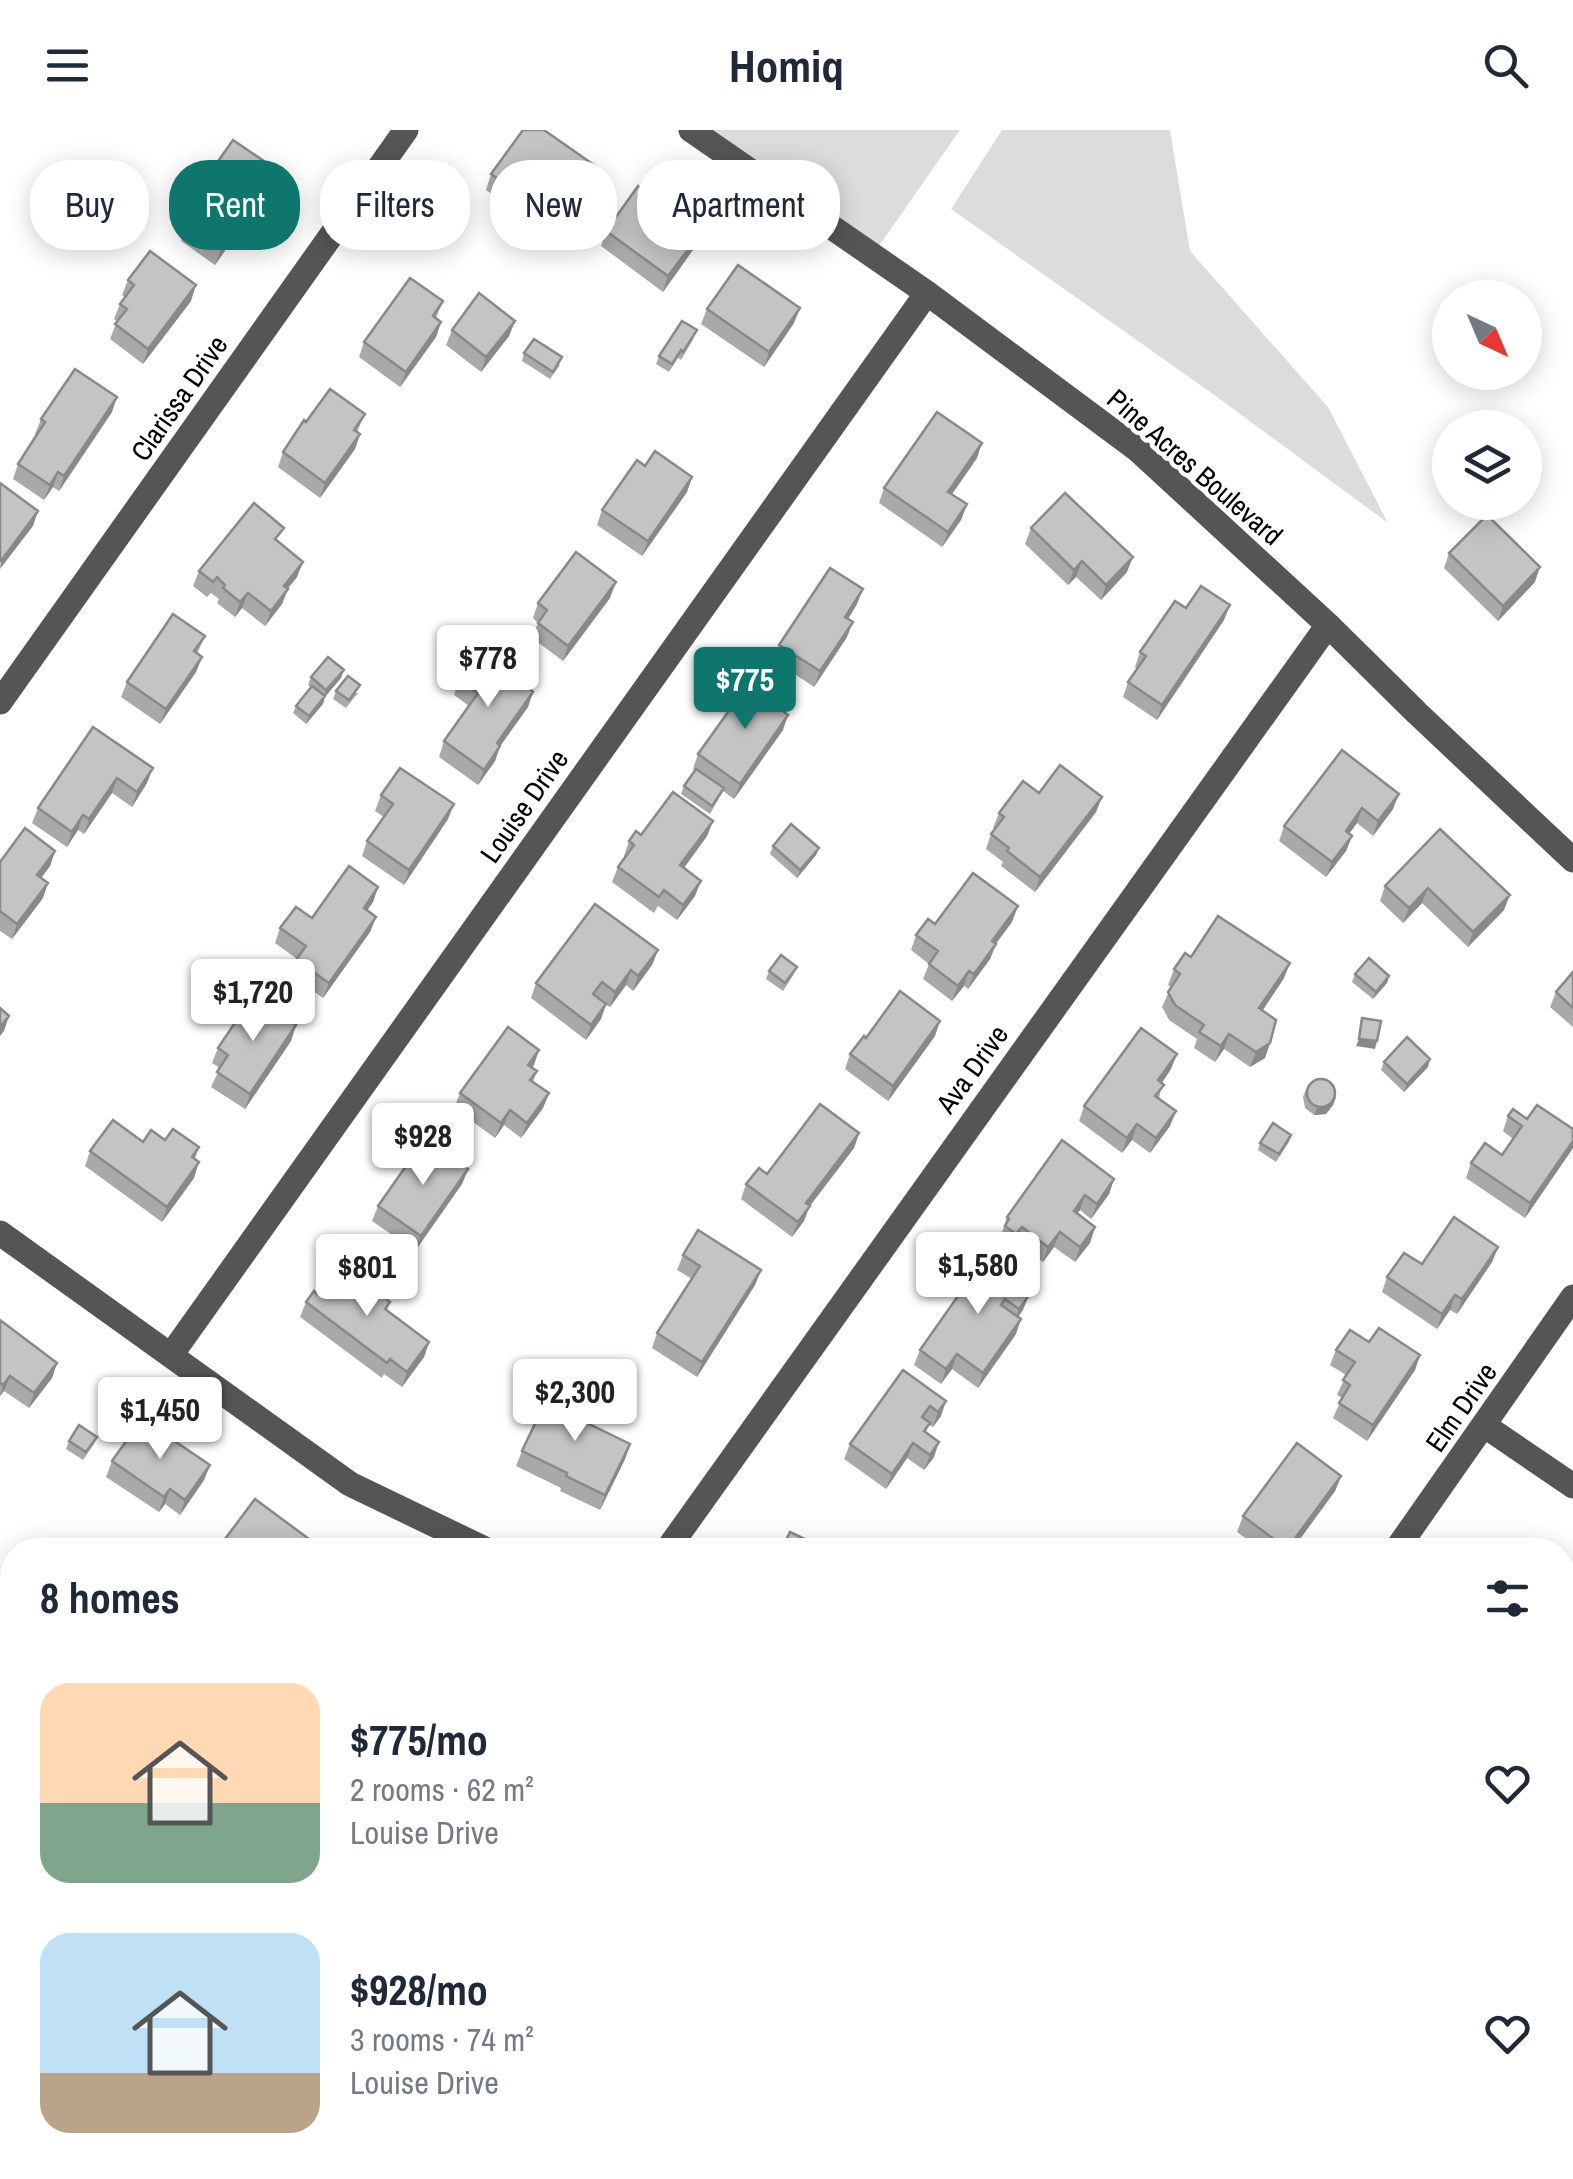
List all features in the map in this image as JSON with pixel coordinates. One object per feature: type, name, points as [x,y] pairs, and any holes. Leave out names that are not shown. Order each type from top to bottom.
[{"type":"street","name":"Clarissa Drive","points":[[0,702],[406,130]]},
{"type":"street","name":"Pine Acres Boulevard","points":[[691,130],[927,293],[1138,450],[1573,860]]},
{"type":"street","name":"Louise Drive","points":[[171,1355],[927,293]]},
{"type":"street","name":"Ava Drive","points":[[676,1538],[1328,625]]},
{"type":"street","points":[[0,1233],[350,1484],[462,1538]]},
{"type":"street","name":"Elm Drive","points":[[1405,1538],[1573,1297]]},
{"type":"street","points":[[1485,1426],[1573,1486]]},
{"type":"shaded area","points":[[691,130],[960,130],[872,256],[840,234],[840,160],[734,160]]},
{"type":"shaded area","points":[[1002,130],[1170,130],[1190,251],[1328,407],[1388,523],[951,209]]},
{"type":"building","points":[[523,130],[544,130],[587,160],[501,160]]},
{"type":"building","points":[[233,140],[262,160],[219,160]]},
{"type":"building","points":[[637,187],[637,250],[688,250],[668,276],[617,239],[617,216]]},
{"type":"building","points":[[150,251],[196,285],[148,349],[115,324],[127,309],[120,304],[134,285],[128,280]]},
{"type":"building","points":[[738,265],[800,308],[769,352],[707,309]]},
{"type":"building","points":[[410,278],[443,301],[433,316],[441,322],[406,372],[364,342]]},
{"type":"building","points":[[479,293],[515,321],[486,357],[452,330]]},
{"type":"building","points":[[682,321],[697,330],[672,364],[659,356]]},
{"type":"building","points":[[534,339],[562,357],[553,372],[524,353]]},
{"type":"building","points":[[75,369],[117,397],[64,476],[58,472],[50,485],[18,464],[45,422],[41,419]]},
{"type":"building","points":[[330,389],[365,414],[354,430],[360,434],[325,483],[283,452]]},
{"type":"building","points":[[937,412],[982,443],[948,492],[967,504],[948,532],[884,488]]},
{"type":"building","points":[[655,451],[692,477],[648,541],[602,510],[637,460],[645,466]]},
{"type":"building","points":[[0,483],[38,511],[1,561],[0,560]]},
{"type":"building","points":[[1065,493],[1133,557],[1106,585],[1082,561],[1074,570],[1031,528]]},
{"type":"building","points":[[254,503],[284,528],[275,539],[303,562],[271,611],[248,593],[240,602],[223,588],[225,585],[217,577],[213,582],[199,571]]},
{"type":"building","points":[[1482,520],[1492,520],[1540,567],[1503,606],[1449,553]]},
{"type":"building","points":[[576,552],[616,582],[568,646],[538,623],[547,610],[538,603]]},
{"type":"building","points":[[830,568],[863,589],[845,617],[853,622],[820,671],[779,645]]},
{"type":"building","points":[[1201,586],[1230,605],[1162,705],[1128,682],[1146,656],[1140,652],[1175,601],[1186,608]]},
{"type":"building","points":[[173,614],[205,636],[194,651],[202,657],[166,709],[127,682]]},
{"type":"building","points":[[478,653],[518,681],[523,674],[533,681],[529,688],[533,692],[497,743],[500,746],[484,770],[444,741],[478,693],[459,680]]},
{"type":"building","points":[[328,657],[344,670],[326,690],[311,677]]},
{"type":"building","points":[[348,676],[360,685],[349,700],[336,691]]},
{"type":"building","points":[[751,680],[783,702],[779,708],[788,715],[740,784],[698,754]]},
{"type":"building","points":[[312,686],[325,696],[309,716],[296,706]]},
{"type":"building","points":[[93,727],[153,768],[137,792],[117,778],[89,819],[83,815],[72,832],[38,808]]},
{"type":"building","points":[[1342,750],[1399,794],[1378,821],[1362,808],[1346,831],[1352,836],[1332,862],[1284,826]]},
{"type":"building","points":[[1060,765],[1102,797],[1040,877],[991,834],[1004,817],[999,813],[1023,781],[1039,793]]},
{"type":"building","points":[[400,768],[454,804],[409,870],[367,841],[393,804],[381,795]]},
{"type":"building","points":[[696,769],[724,788],[712,806],[684,786]]},
{"type":"building","points":[[673,792],[713,821],[680,865],[701,881],[683,905],[664,890],[659,897],[618,867],[634,845],[629,841],[636,831],[641,835]]},
{"type":"building","points":[[791,824],[819,848],[800,870],[773,846]]},
{"type":"building","points":[[25,828],[55,851],[37,875],[48,883],[17,924],[0,911],[0,862]]},
{"type":"building","points":[[1440,829],[1510,895],[1473,932],[1428,888],[1409,908],[1385,886]]},
{"type":"building","points":[[349,866],[378,887],[364,908],[376,917],[329,983],[296,960],[306,946],[280,928],[296,907],[312,918]]},
{"type":"building","points":[[973,873],[1018,906],[974,974],[969,971],[958,986],[929,964],[938,951],[916,935],[928,919],[935,924]]},
{"type":"building","points":[[595,904],[658,950],[638,976],[631,970],[615,992],[602,982],[593,994],[606,1004],[591,1025],[536,983]]},
{"type":"building","points":[[1218,916],[1290,963],[1259,1008],[1276,1020],[1270,1043],[1256,1052],[1229,1034],[1221,1046],[1199,1032],[1204,1025],[1175,1005],[1168,992],[1180,974],[1174,969],[1185,953],[1191,957]]},
{"type":"building","points":[[781,955],[797,967],[785,983],[769,971]]},
{"type":"building","points":[[1369,958],[1389,976],[1376,992],[1355,974]]},
{"type":"building","points":[[1573,972],[1573,1008],[1556,992]]},
{"type":"building","points":[[900,991],[940,1021],[893,1086],[850,1054]]},
{"type":"building","points":[[253,996],[296,1025],[250,1094],[217,1072],[228,1055],[218,1048]]},
{"type":"building","points":[[0,1008],[9,1016],[0,1027]]},
{"type":"building","points":[[1362,1018],[1381,1021],[1377,1041],[1359,1039]]},
{"type":"building","points":[[508,1027],[539,1050],[528,1065],[537,1071],[530,1080],[549,1093],[527,1123],[510,1110],[501,1123],[460,1093]]},
{"type":"building","points":[[1141,1028],[1177,1054],[1158,1080],[1164,1085],[1155,1096],[1176,1111],[1156,1138],[1137,1124],[1127,1138],[1084,1106]]},
{"type":"building","points":[[1407,1037],[1430,1059],[1407,1084],[1384,1062]]},
{"type":"building","points":[[1321,1079],[1331,1083],[1335,1093],[1331,1103],[1321,1107],[1311,1103],[1307,1093],[1311,1083]]},
{"type":"building","points":[[820,1104],[859,1133],[806,1203],[810,1206],[798,1222],[746,1184],[759,1168],[767,1174]]},
{"type":"building","points":[[1537,1105],[1573,1129],[1573,1141],[1530,1203],[1471,1163],[1485,1143],[1502,1155],[1522,1126],[1508,1116],[1513,1109],[1527,1119]]},
{"type":"building","points":[[113,1120],[143,1142],[151,1130],[165,1140],[173,1129],[199,1147],[192,1157],[199,1162],[167,1207],[90,1151]]},
{"type":"building","points":[[1273,1123],[1291,1135],[1279,1154],[1260,1143]]},
{"type":"building","points":[[425,1139],[468,1169],[421,1236],[378,1206]]},
{"type":"building","points":[[1062,1140],[1114,1179],[1097,1204],[1085,1195],[1074,1211],[1095,1227],[1080,1247],[1060,1232],[1048,1247],[1022,1227],[1016,1234],[1005,1226],[1007,1217]]},
{"type":"building","points":[[1454,1217],[1498,1247],[1462,1299],[1455,1295],[1442,1314],[1387,1277],[1404,1253],[1422,1264]]},
{"type":"building","points":[[698,1230],[761,1270],[702,1362],[657,1333],[700,1266],[683,1255]]},
{"type":"building","points":[[989,1252],[1021,1274],[1014,1284],[1029,1295],[1019,1309],[1005,1299],[1001,1305],[1021,1319],[983,1373],[957,1354],[946,1369],[920,1350]]},
{"type":"building","points":[[339,1264],[390,1302],[385,1309],[429,1342],[407,1372],[390,1359],[387,1363],[306,1302],[314,1291],[317,1294]]},
{"type":"building","points":[[0,1320],[57,1363],[34,1393],[10,1376],[3,1385],[0,1383]]},
{"type":"building","points":[[1379,1328],[1420,1355],[1373,1425],[1339,1403],[1350,1385],[1343,1380],[1355,1362],[1336,1350],[1350,1330],[1369,1342]]},
{"type":"building","points":[[903,1370],[946,1401],[938,1412],[930,1406],[922,1417],[930,1423],[924,1431],[939,1442],[930,1455],[913,1443],[892,1474],[850,1444]]},
{"type":"building","points":[[552,1388],[584,1403],[577,1418],[630,1444],[605,1495],[522,1451]]},
{"type":"building","points":[[142,1419],[210,1465],[185,1500],[170,1489],[164,1497],[112,1461]]},
{"type":"building","points":[[79,1425],[97,1437],[86,1452],[69,1441]]},
{"type":"building","points":[[1297,1443],[1341,1476],[1295,1538],[1272,1538],[1243,1516]]},
{"type":"building","points":[[255,1499],[308,1538],[226,1538]]}]
